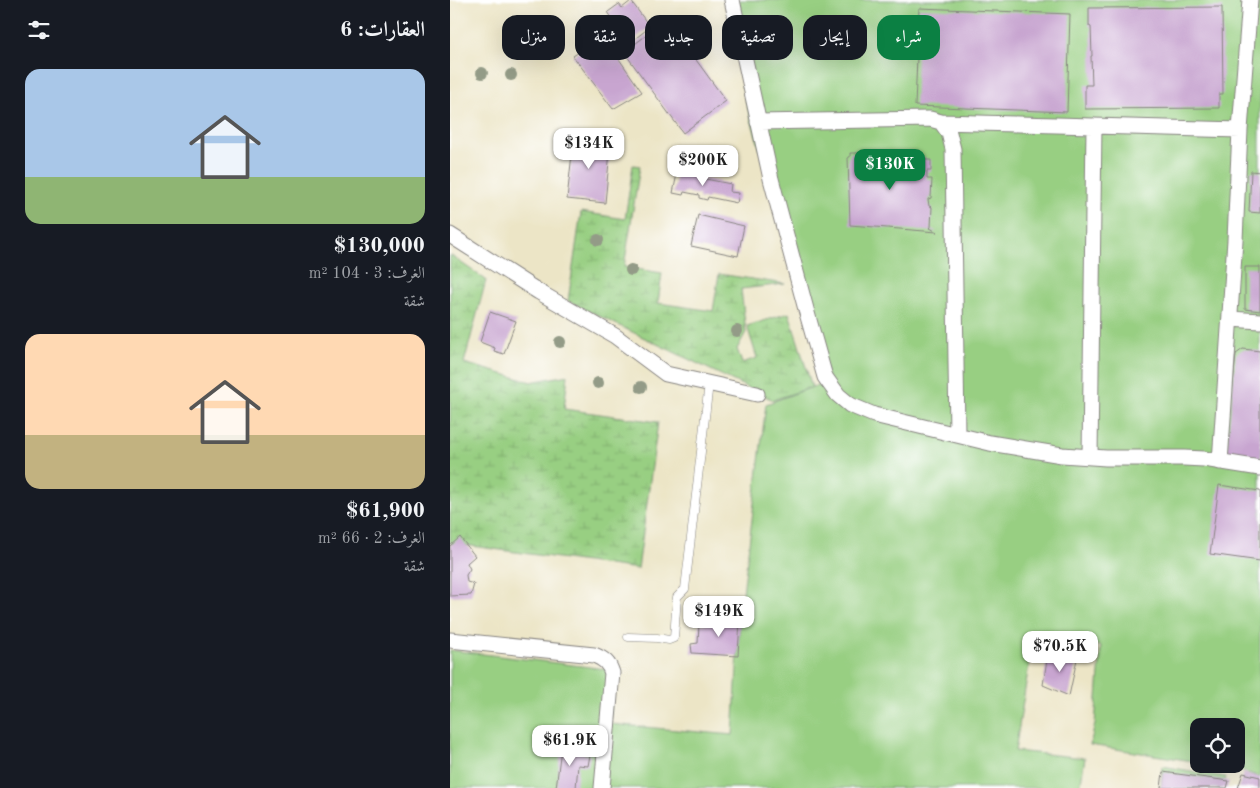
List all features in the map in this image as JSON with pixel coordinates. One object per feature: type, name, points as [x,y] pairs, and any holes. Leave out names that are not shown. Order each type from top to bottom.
[{"type":"street","points":[[732,0],[758,122],[796,275],[825,377],[838,396],[850,405],[874,415],[990,442],[1062,455],[1184,458],[1260,468]]},
{"type":"street","points":[[1220,462],[1235,240],[1240,130],[1250,0]]},
{"type":"street","points":[[758,122],[916,118],[941,122],[1240,130]]},
{"type":"street","points":[[941,122],[949,133],[953,149],[957,434]]},
{"type":"street","points":[[1090,457],[1094,126]]},
{"type":"street","points":[[450,235],[539,292],[615,336],[666,374],[757,394]]},
{"type":"street","points":[[1230,320],[1260,322]]},
{"type":"street","points":[[450,640],[594,655],[604,660],[610,666],[612,673],[602,788]]},
{"type":"lane","points":[[628,637],[669,640],[674,638],[677,597],[685,589],[709,383]]},
{"type":"green space","points":[[739,0],[1260,0],[1260,777],[1245,772],[1245,718],[1190,718],[1190,761],[1090,745],[1095,724],[1101,646],[1034,634],[1015,751],[1085,758],[1080,788],[450,788],[450,650],[614,670],[610,724],[733,735],[740,618],[766,404],[829,381],[745,99],[743,60],[793,60],[793,15],[740,15]]},
{"type":"green space","points":[[633,165],[640,166],[624,267],[662,273],[658,303],[713,311],[719,274],[785,284],[741,289],[746,332],[737,349],[742,363],[757,358],[747,326],[789,313],[812,387],[773,400],[568,301],[581,212],[625,219]]},
{"type":"green space","points":[[450,255],[486,280],[464,363],[531,382],[568,375],[564,409],[658,422],[638,569],[450,543]]},
{"type":"green space","points":[[1162,766],[1190,771],[1190,773],[1226,777],[1223,788],[1161,788]]},
{"type":"building","points":[[631,1],[645,20],[645,31],[635,39],[635,15],[610,15],[608,12],[619,4],[622,8]]},
{"type":"building","points":[[1222,7],[1223,94],[1219,94],[1219,108],[1085,109],[1085,85],[1092,85],[1089,8]]},
{"type":"building","points":[[919,8],[1070,14],[1067,112],[915,106],[917,60],[940,60],[940,15],[919,15]]},
{"type":"building","points":[[645,36],[645,60],[696,60],[726,101],[683,133],[630,60],[635,60],[635,44]]},
{"type":"building","points":[[576,60],[620,60],[642,92],[613,109]]},
{"type":"building","points":[[574,136],[611,141],[605,203],[567,199]]},
{"type":"building","points":[[850,153],[919,153],[919,158],[931,160],[931,171],[927,171],[927,179],[932,179],[931,198],[928,199],[929,206],[932,207],[930,228],[937,232],[850,225],[848,157],[850,157]]},
{"type":"building","points":[[678,169],[701,174],[700,178],[731,184],[730,192],[739,193],[737,203],[708,197],[707,200],[699,198],[699,195],[684,192],[683,195],[673,193]]},
{"type":"building","points":[[1251,171],[1260,172],[1260,213],[1249,212]]},
{"type":"building","points":[[698,215],[744,226],[738,256],[691,246]]},
{"type":"building","points":[[1245,267],[1260,267],[1260,311],[1245,309]]},
{"type":"building","points":[[490,312],[516,321],[504,354],[494,351],[495,348],[480,342]]},
{"type":"building","points":[[1243,349],[1260,351],[1260,461],[1226,457],[1236,354]]},
{"type":"building","points":[[1219,485],[1260,491],[1260,561],[1210,554]]},
{"type":"building","points":[[460,537],[475,556],[467,563],[470,569],[466,575],[467,582],[474,584],[471,595],[450,596],[450,546]]},
{"type":"building","points":[[719,616],[740,618],[738,656],[692,653],[691,644],[698,643],[699,624],[720,624]]},
{"type":"building","points":[[1048,653],[1077,659],[1069,696],[1043,685]]},
{"type":"building","points":[[561,748],[584,751],[584,754],[590,755],[588,766],[578,765],[576,788],[556,788]]},
{"type":"building","points":[[1163,772],[1229,781],[1227,788],[1161,788]]},
{"type":"building","points":[[1243,773],[1260,777],[1260,788],[1238,788]]}]
